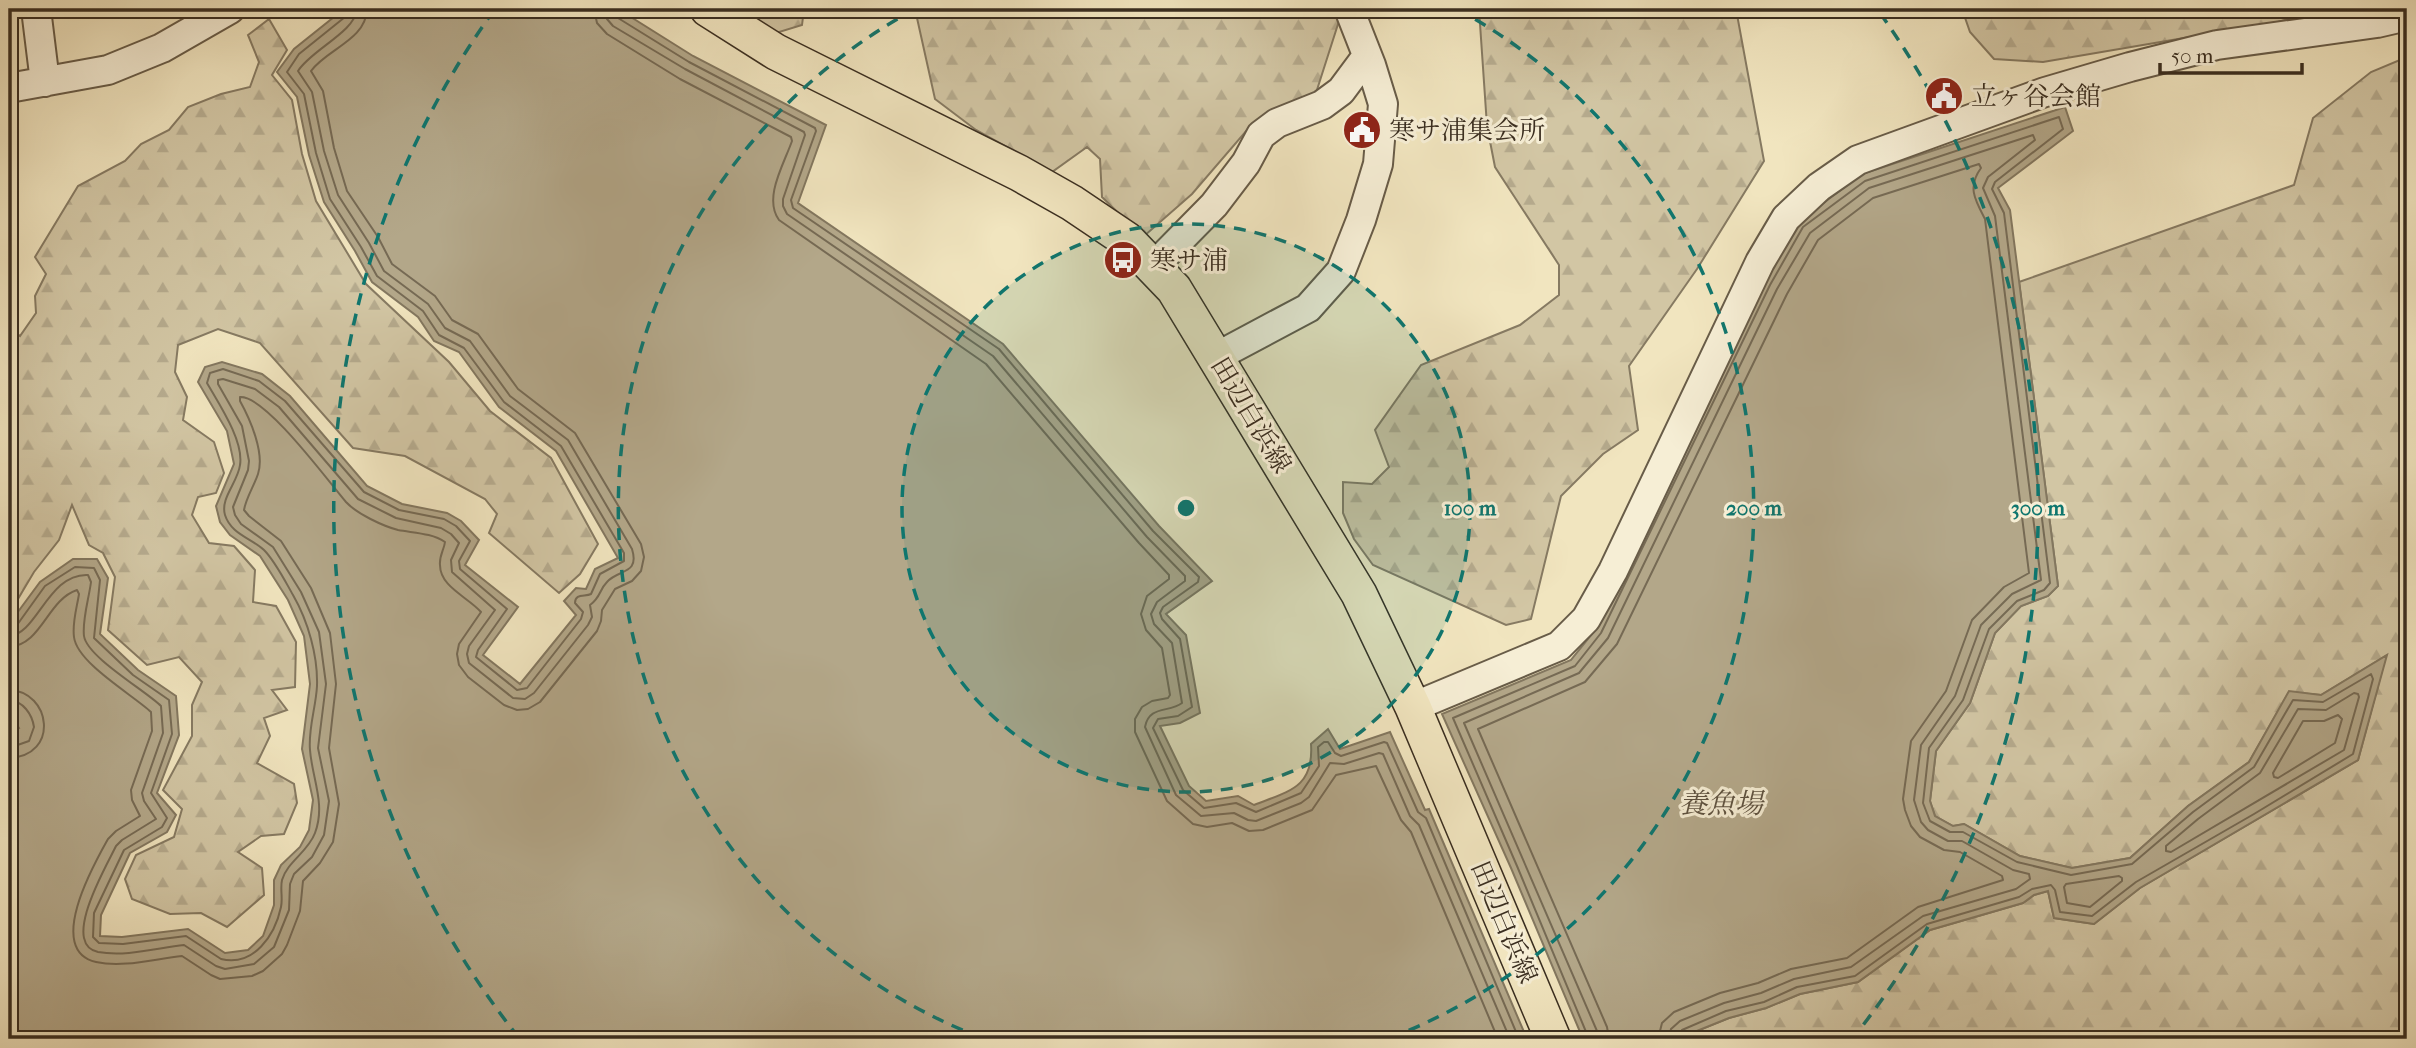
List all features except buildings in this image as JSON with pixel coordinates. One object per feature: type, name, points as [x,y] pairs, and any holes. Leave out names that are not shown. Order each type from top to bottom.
[{"type":"main road","name":"田辺白浜線","points":[[708,9],[776,52],[1019,173],[1072,203],[1127,240],[1174,289],[1359,594],[1413,707],[1553,1039]]},
{"type":"street","points":[[36,9],[46,82]]},
{"type":"street","points":[[9,88],[108,70],[162,48],[230,9]]},
{"type":"street","points":[[1216,357],[1308,307],[1341,271],[1361,220],[1378,164],[1383,104],[1349,9]]},
{"type":"street","points":[[1413,707],[1559,646],[1586,619],[1613,571],[1760,262],[1786,218],[1819,187],[1858,160],[2045,92],[2130,66],[2217,45],[2377,23],[2407,16]]},
{"type":"street","points":[[1154,266],[1214,205],[1246,163],[1261,135],[1277,123],[1322,105],[1340,90],[1367,55]]},
{"type":"green space","points":[[739,9],[804,9],[802,25],[776,33]]},
{"type":"green space","points":[[915,9],[1336,9],[1339,21],[1315,96],[1253,123],[1192,194],[1143,237],[1102,197],[1100,159],[1087,147],[1052,172],[976,130],[935,99]]},
{"type":"green space","points":[[1479,9],[1736,9],[1764,161],[1697,269],[1629,366],[1638,430],[1603,454],[1561,496],[1531,619],[1506,625],[1373,565],[1354,539],[1343,513],[1343,482],[1372,484],[1389,467],[1375,430],[1421,365],[1520,325],[1559,295],[1559,265],[1495,167],[1487,126]]},
{"type":"green space","points":[[1962,9],[2321,9],[2278,22],[2043,62],[1994,59],[1970,32]]},
{"type":"green space","points":[[269,19],[287,50],[272,75],[292,100],[302,154],[316,201],[366,284],[449,362],[490,411],[551,458],[598,544],[580,574],[559,593],[489,533],[497,514],[485,499],[405,456],[353,448],[260,343],[218,329],[178,345],[175,372],[187,397],[183,420],[214,442],[224,473],[216,493],[198,497],[192,515],[209,543],[234,546],[255,570],[253,602],[276,606],[296,642],[295,687],[272,690],[287,710],[264,718],[270,736],[257,763],[294,784],[297,803],[284,834],[261,836],[238,852],[262,868],[264,895],[227,927],[201,913],[170,914],[132,899],[125,879],[136,855],[174,837],[182,809],[163,790],[192,736],[192,705],[202,682],[179,657],[147,665],[108,630],[115,577],[103,553],[89,545],[72,505],[59,540],[34,572],[9,614],[9,381],[13,376],[9,375],[9,328],[20,336],[36,313],[35,296],[46,274],[35,257],[78,186],[125,161],[141,144],[169,130],[188,107],[221,94],[250,87],[259,62],[248,35]]},
{"type":"green space","points":[[2407,57],[2407,1039],[1677,1039],[1800,994],[1858,982],[1930,930],[2023,903],[2034,895],[2048,891],[2054,918],[2094,924],[2140,888],[2358,760],[2386,656],[2321,695],[2289,692],[2249,762],[2188,806],[2130,858],[2072,868],[2020,856],[1964,824],[1953,826],[1935,816],[1930,801],[1936,751],[1970,703],[1995,633],[2021,606],[2048,596],[2058,586],[2019,282],[2294,185],[2313,118],[2371,72]]},
{"type":"water","points":[[344,9],[618,9],[693,56],[826,125],[798,203],[1003,344],[1159,526],[1212,581],[1166,614],[1186,635],[1200,713],[1180,723],[1160,726],[1189,786],[1206,801],[1238,796],[1254,805],[1288,791],[1304,779],[1311,759],[1311,744],[1328,729],[1340,749],[1390,732],[1425,810],[1429,809],[1527,1039],[9,1039],[9,733],[19,728],[9,712],[9,624],[40,582],[73,559],[97,559],[108,578],[100,634],[138,670],[176,696],[179,735],[157,793],[176,815],[167,832],[130,853],[101,915],[100,936],[122,937],[188,929],[225,953],[248,950],[263,936],[274,905],[274,880],[281,865],[300,847],[309,830],[313,800],[302,749],[310,684],[304,636],[288,600],[260,556],[230,535],[220,522],[216,506],[234,464],[227,431],[198,382],[205,367],[222,362],[262,374],[290,396],[367,486],[402,504],[447,513],[461,521],[479,540],[465,565],[518,607],[483,655],[520,684],[576,615],[564,601],[576,588],[586,589],[595,569],[618,558],[556,451],[499,407],[459,352],[434,341],[418,317],[372,282],[324,202],[309,155],[297,97],[277,72],[294,49]]},
{"type":"water","name":"養魚場","points":[[2065,107],[2073,131],[1998,188],[2010,210],[2058,586],[2048,596],[2021,606],[1995,633],[1970,703],[1936,751],[1930,801],[1935,816],[1953,826],[1964,824],[2020,856],[2072,868],[2130,858],[2188,806],[2249,762],[2289,691],[2321,695],[2387,655],[2358,760],[2140,888],[2094,924],[2054,918],[2048,891],[2034,895],[2023,903],[1930,930],[1858,982],[1800,994],[1677,1039],[1583,1039],[1442,714],[1571,660],[1596,629],[1763,282],[1798,222],[1862,174]]},
{"type":"place","name":"立ヶ谷会館","points":[[1944,96]]},
{"type":"place","name":"寒サ浦集会所","points":[[1362,130]]},
{"type":"place","name":"寒サ浦","points":[[1123,260]]}]
